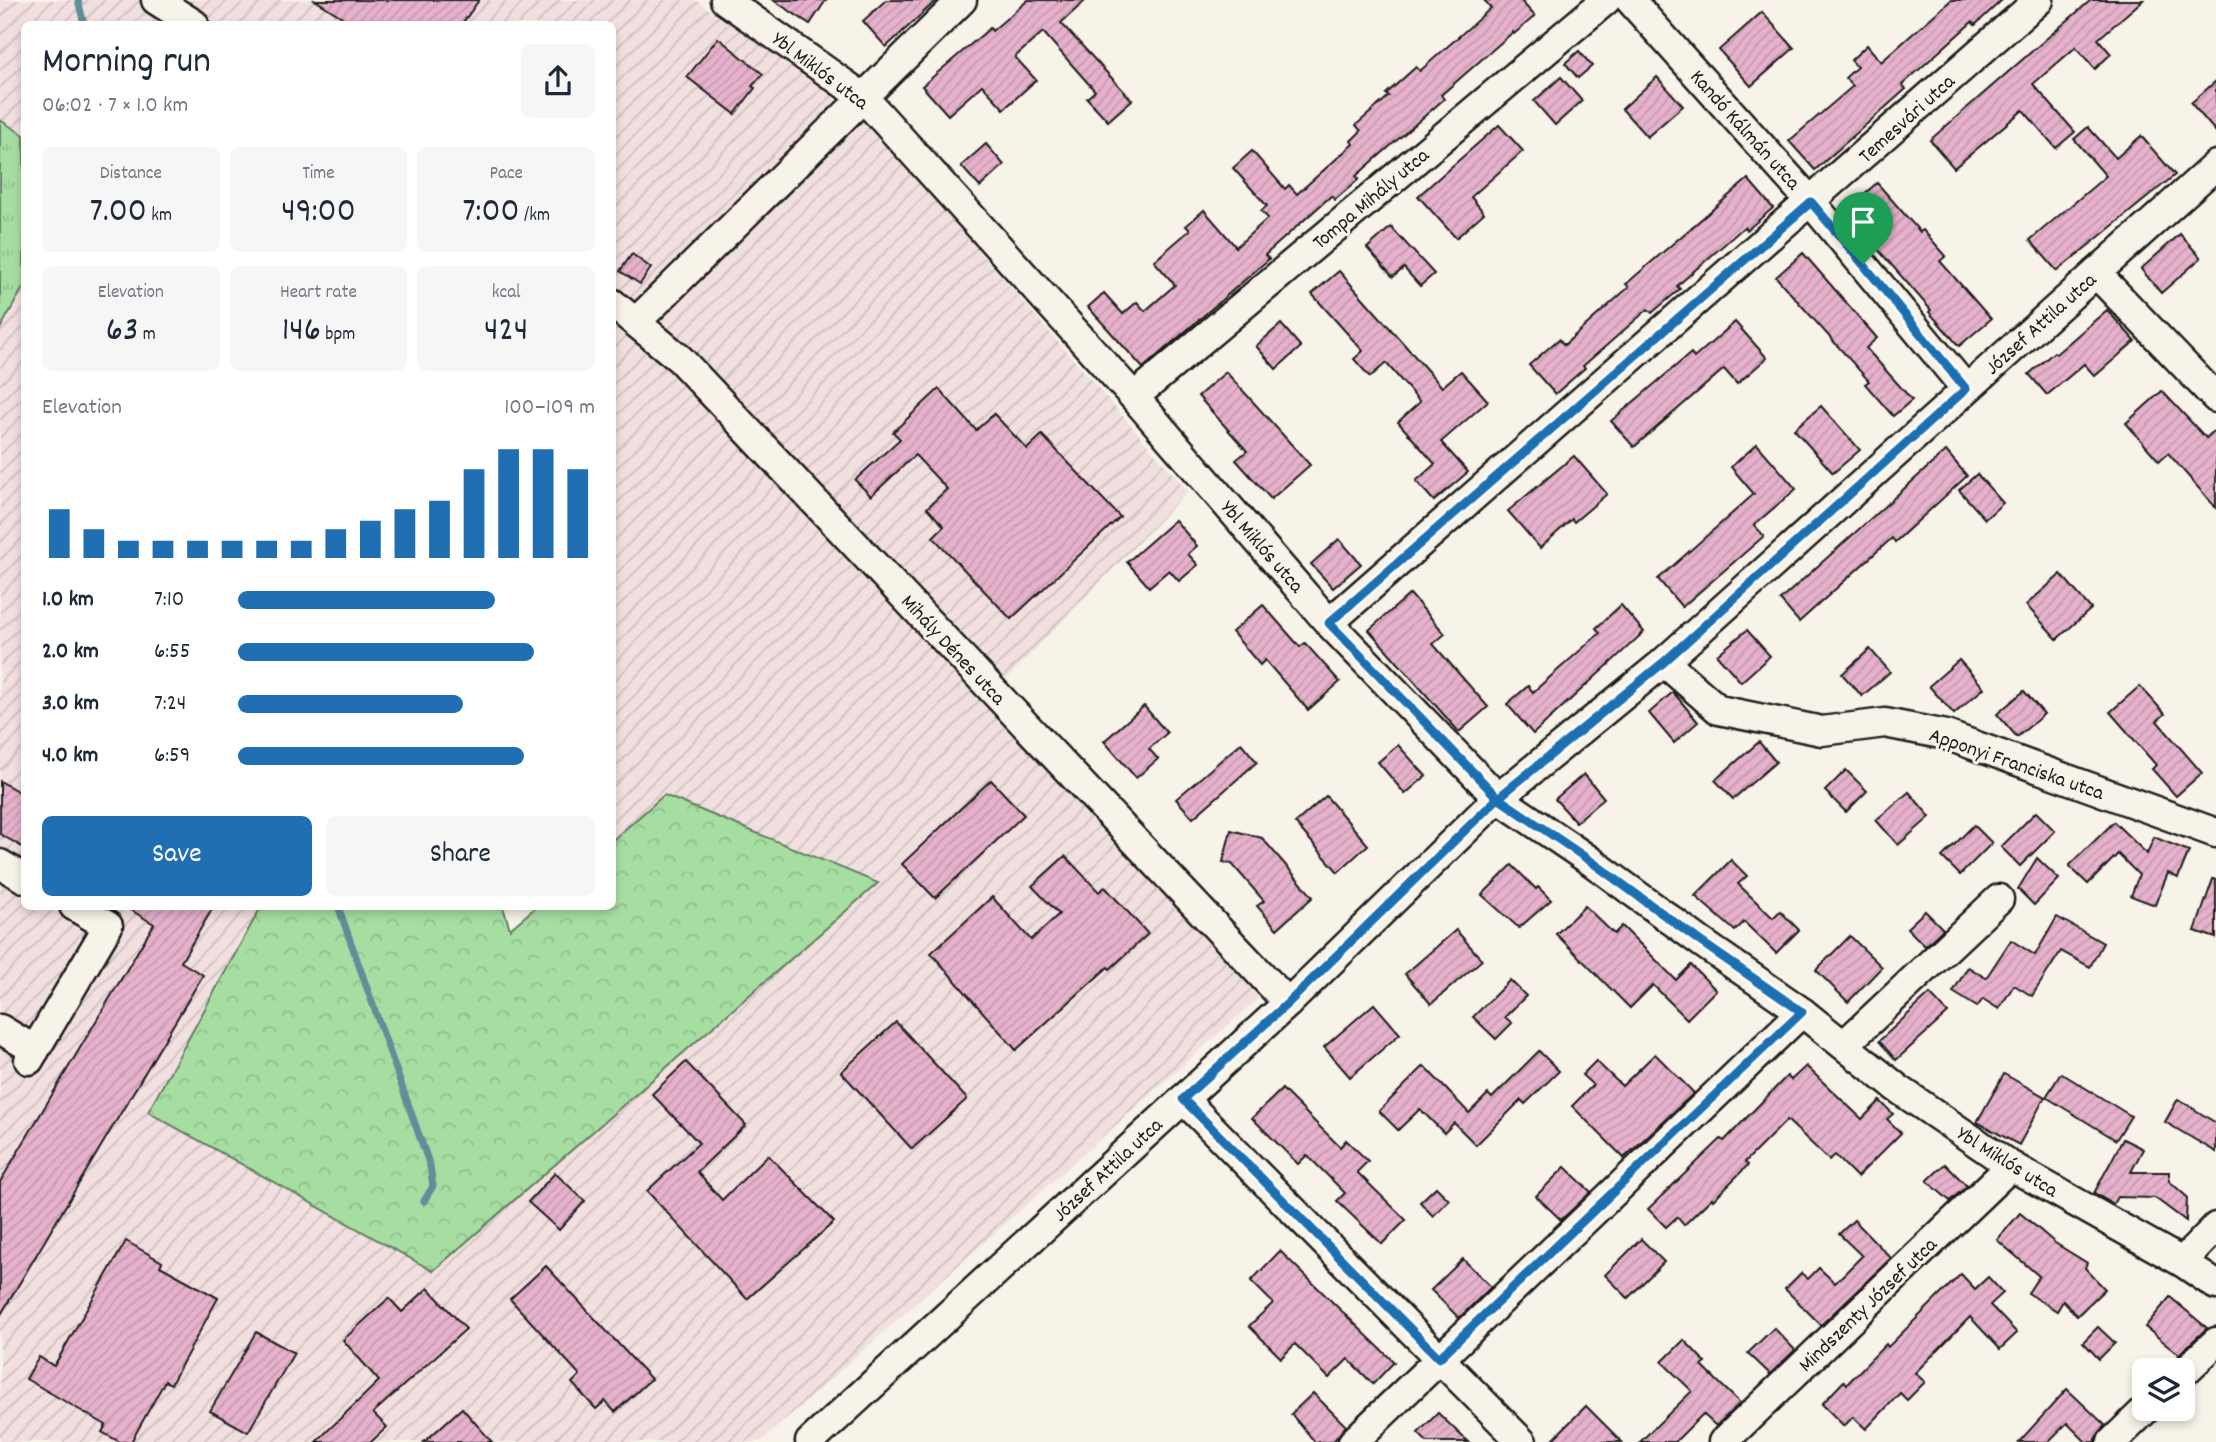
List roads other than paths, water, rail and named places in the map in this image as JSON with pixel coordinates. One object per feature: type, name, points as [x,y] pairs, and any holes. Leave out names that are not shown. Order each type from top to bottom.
[{"type":"street","points":[[156,0],[189,21]]},
{"type":"street","name":"Ybl Miklós utca","points":[[725,0],[863,97],[1134,397],[1329,623],[1498,798],[1802,1012],[1897,1088],[2011,1166],[2182,1262],[2216,1285]]},
{"type":"street","points":[[637,321],[962,0]]},
{"type":"street","name":"Tompa Mihály utca","points":[[1134,397],[1606,0]]},
{"type":"street","name":"Kandó Kálmán utca","points":[[1630,0],[1811,202],[1966,389]]},
{"type":"street","name":"Temesvári utca","points":[[1329,623],[2039,0]]},
{"type":"street","name":"József Attila utca","points":[[810,1442],[1288,1003],[1498,798],[1664,662],[2216,165]]},
{"type":"street","points":[[2096,273],[2216,398]]},
{"type":"street","name":"Mihály Dénes utca","points":[[616,306],[680,359],[1288,1003]]},
{"type":"street","name":"Apponyi Franciska utca","points":[[1664,662],[1719,710],[1822,731],[1885,723],[1946,735],[2216,834]]},
{"type":"street","points":[[0,864],[21,876]]},
{"type":"street","points":[[1844,1045],[1999,899]]},
{"type":"street","points":[[0,1029],[32,1055],[108,926],[81,910]]},
{"type":"street","points":[[1353,1442],[1802,1012]]},
{"type":"street","points":[[1183,1099],[1522,1442]]},
{"type":"street","name":"Mindszenty József utca","points":[[1723,1442],[2011,1166]]},
{"type":"street","points":[[2182,1262],[2216,1227]]},
{"type":"street","points":[[2195,1362],[2216,1342]]},
{"type":"street","points":[[2112,1442],[2134,1421]]},
{"type":"waterway","points":[[78,0],[83,21]]},
{"type":"waterway","points":[[339,910],[430,1166],[433,1186],[424,1201]]}]
